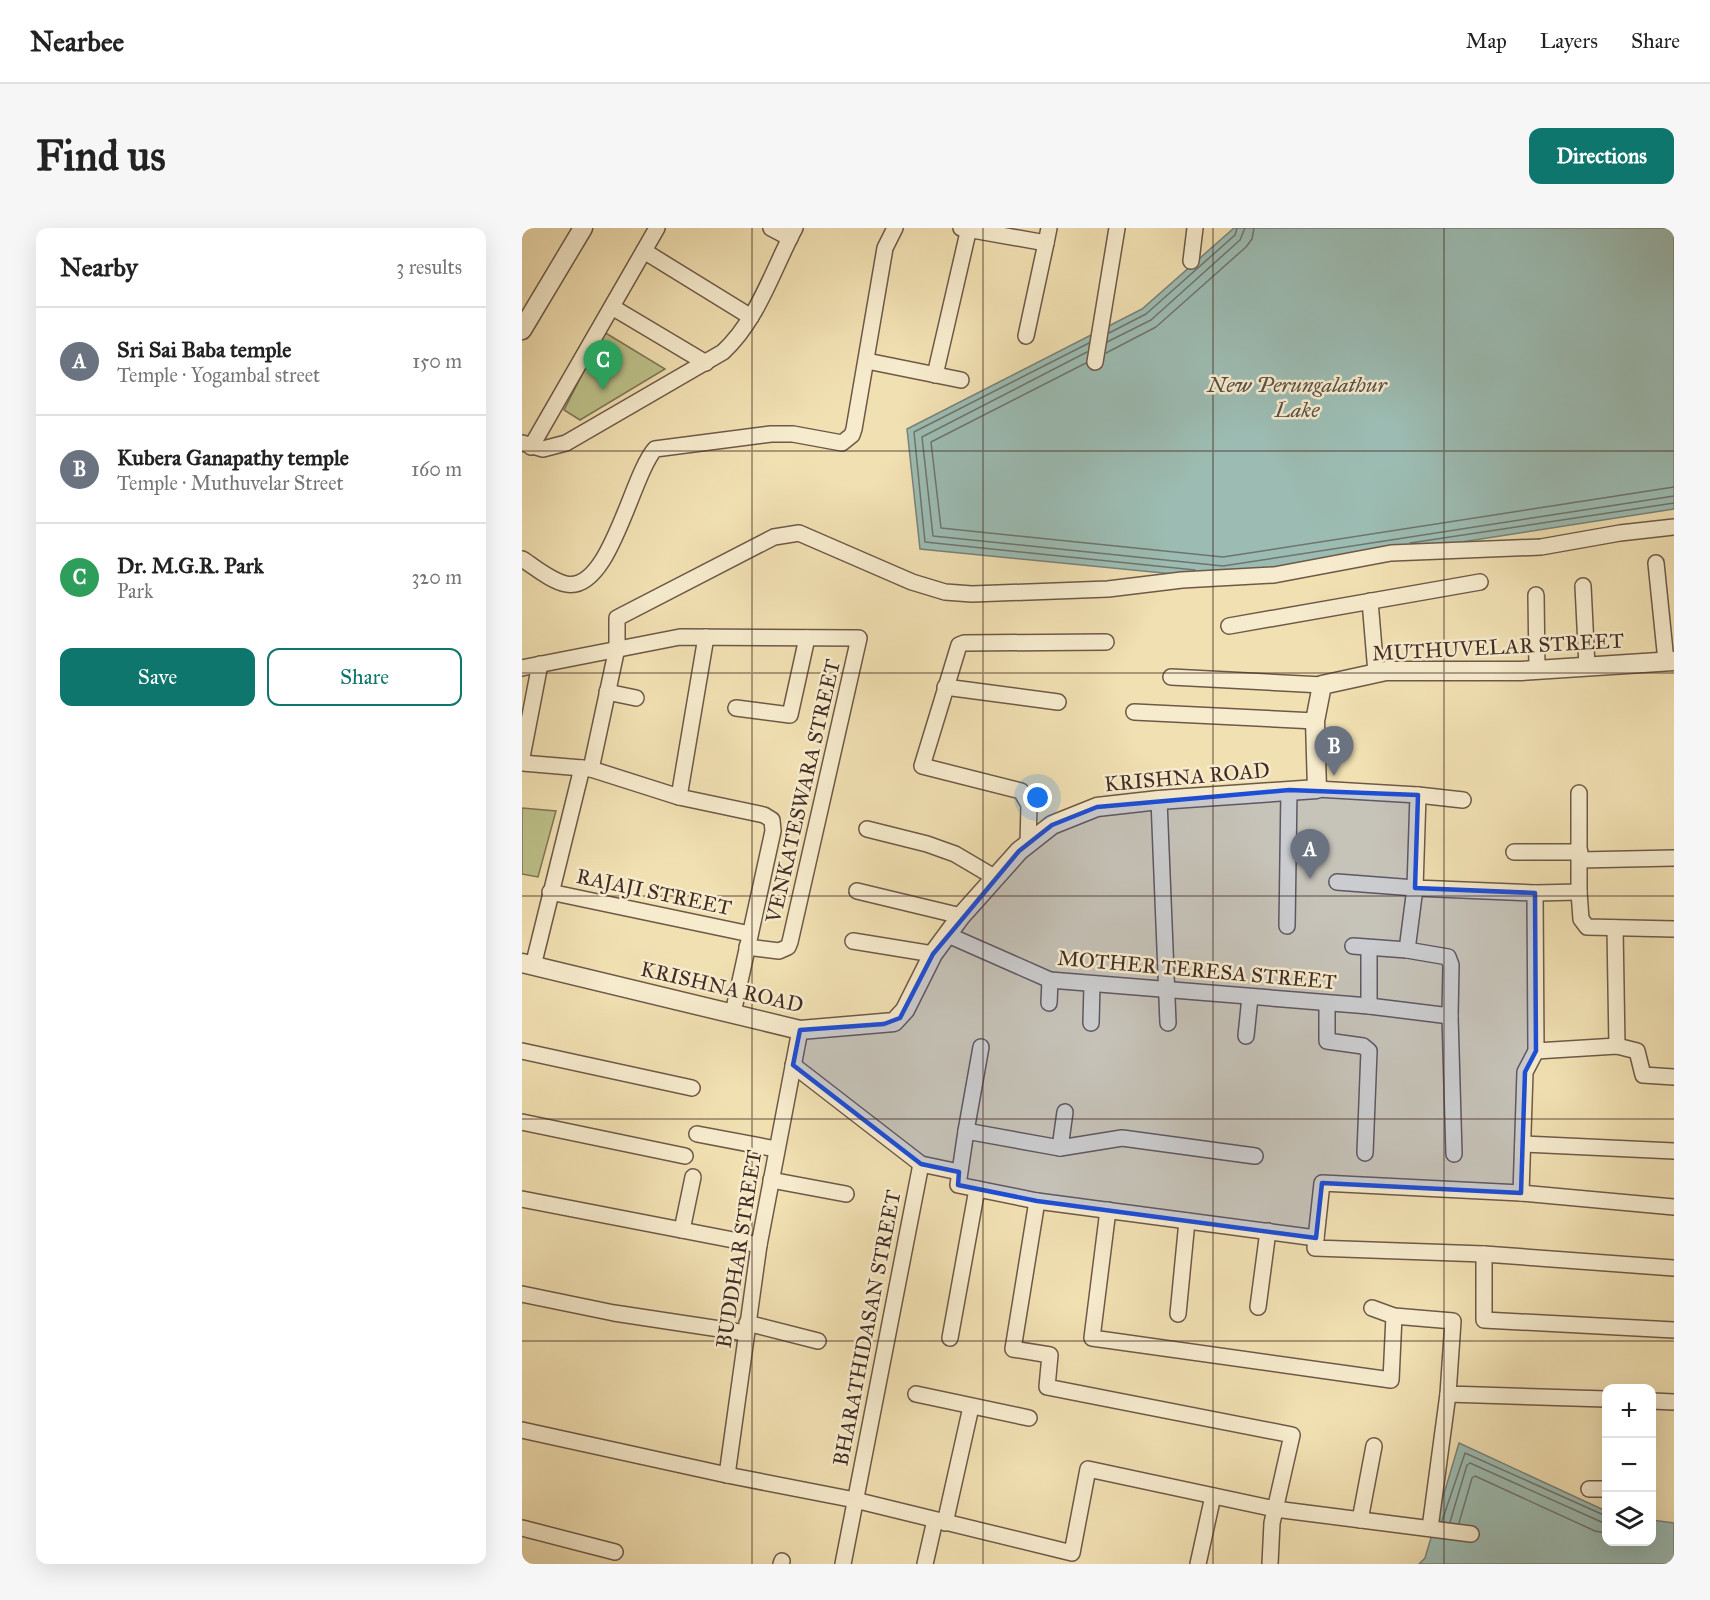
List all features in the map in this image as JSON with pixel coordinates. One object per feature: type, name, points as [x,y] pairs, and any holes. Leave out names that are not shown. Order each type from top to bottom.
[{"type":"street","points":[[522,330],[583,228]]},
{"type":"street","points":[[657,228],[612,307],[527,445],[554,448],[566,443],[706,363],[736,340],[751,317],[792,233],[771,228]]},
{"type":"street","points":[[522,559],[567,584],[583,583],[589,579],[611,544],[645,464],[655,449],[771,434],[793,434],[842,443],[847,440],[854,429],[885,248],[895,228]]},
{"type":"street","points":[[1095,362],[1117,228]]},
{"type":"street","points":[[1191,261],[1196,228]]},
{"type":"street","points":[[935,375],[966,229],[1048,236],[1026,336]]},
{"type":"street","points":[[644,251],[751,317]]},
{"type":"street","points":[[612,307],[706,363]]},
{"type":"street","points":[[867,361],[961,380]]},
{"type":"street","points":[[527,965],[607,692],[617,648],[615,624],[621,614],[774,537],[792,532],[811,537],[912,582],[945,592],[972,594],[1108,589],[1182,580],[1274,574],[1420,550],[1541,548],[1674,527]]},
{"type":"street","points":[[1656,563],[1670,661]]},
{"type":"street","points":[[1229,626],[1480,582]]},
{"type":"street","points":[[1583,586],[1587,666]]},
{"type":"street","points":[[1536,595],[1537,670]]},
{"type":"street","points":[[1370,601],[1376,673]]},
{"type":"street","points":[[522,668],[680,637],[807,638],[790,715],[736,708]]},
{"type":"street","points":[[679,797],[706,637]]},
{"type":"street","name":"VENKATESWARA STREET","points":[[748,940],[779,951],[788,947],[790,942],[859,638],[807,638]]},
{"type":"street","points":[[1028,844],[1029,805],[1022,791],[922,766],[957,649],[964,643],[1107,642]]},
{"type":"street","name":"MUTHUVELAR STREET","points":[[1322,685],[1376,673],[1537,670],[1670,661]]},
{"type":"street","points":[[522,757],[540,664]]},
{"type":"street","points":[[1171,677],[1322,685],[1315,721],[1317,789],[1463,800]]},
{"type":"street","points":[[945,687],[1058,702]]},
{"type":"street","points":[[607,692],[636,698]]},
{"type":"street","points":[[1134,712],[1315,721]]},
{"type":"street","points":[[522,763],[586,768],[679,797],[764,815],[772,820],[773,831],[733,1013]]},
{"type":"street","name":"KRISHNA ROAD","points":[[527,965],[800,1030],[894,1022],[905,1010],[933,954],[961,916],[994,877],[1028,844],[1052,825],[1097,807],[1159,800],[1317,789]]},
{"type":"street","points":[[1287,926],[1289,790]]},
{"type":"street","points":[[1579,793],[1579,892],[1583,924],[1587,927],[1674,929]]},
{"type":"street","points":[[1407,950],[1415,888],[1418,795]]},
{"type":"street","points":[[1159,800],[1168,1023]]},
{"type":"street","points":[[867,829],[927,844],[955,854],[994,877]]},
{"type":"street","points":[[1514,852],[1674,858]]},
{"type":"street","points":[[1337,882],[1535,893],[1579,892]]},
{"type":"street","points":[[857,891],[961,916]]},
{"type":"street","name":"RAJAJI STREET","points":[[550,892],[748,940]]},
{"type":"street","points":[[1521,1193],[1525,1072],[1536,1051],[1535,893]]},
{"type":"street","points":[[1615,928],[1617,1046]]},
{"type":"street","name":"MOTHER TERESA STREET","points":[[948,935],[1050,980],[1368,1006],[1450,1016]]},
{"type":"street","points":[[853,941],[933,954]]},
{"type":"street","points":[[1353,946],[1407,950],[1449,957],[1452,965],[1450,1016],[1454,1154]]},
{"type":"street","points":[[1368,1006],[1369,948]]},
{"type":"street","points":[[1049,1003],[1050,980]]},
{"type":"street","points":[[1091,1023],[1092,984]]},
{"type":"street","points":[[1246,1036],[1250,997]]},
{"type":"street","points":[[1327,1003],[1327,1041],[1363,1046],[1369,1051],[1365,1153]]},
{"type":"street","name":"BUDDHAR STREET","points":[[727,1475],[759,1245],[800,1030]]},
{"type":"street","points":[[1536,1051],[1617,1046],[1636,1051],[1643,1075],[1674,1077]]},
{"type":"street","points":[[959,1178],[981,1047]]},
{"type":"street","points":[[522,1051],[692,1088]]},
{"type":"street","points":[[793,1065],[921,1164],[959,1178],[977,1189],[1037,1201],[1316,1238]]},
{"type":"street","points":[[1060,1148],[1065,1112]]},
{"type":"street","points":[[522,1122],[685,1156]]},
{"type":"street","points":[[966,1131],[1060,1148],[1122,1138],[1255,1156]]},
{"type":"street","points":[[697,1134],[776,1149]]},
{"type":"street","points":[[1523,1144],[1674,1151]]},
{"type":"street","name":"BHARATHIDASAN STREET","points":[[843,1564],[921,1164]]},
{"type":"street","points":[[682,1230],[693,1177]]},
{"type":"street","points":[[771,1180],[846,1194]]},
{"type":"street","points":[[1674,1207],[1521,1193],[1322,1183],[1315,1248],[1484,1254],[1674,1268]]},
{"type":"street","points":[[950,1338],[977,1189]]},
{"type":"street","points":[[522,1199],[759,1245]]},
{"type":"street","points":[[1037,1201],[1013,1349],[1050,1355],[1047,1387],[1292,1435],[1275,1509],[1270,1564]]},
{"type":"street","points":[[1108,1210],[1092,1338],[1390,1380],[1394,1316]]},
{"type":"street","points":[[1178,1314],[1187,1221]]},
{"type":"street","points":[[1258,1307],[1268,1231]]},
{"type":"street","points":[[1484,1254],[1484,1320],[1674,1330]]},
{"type":"street","points":[[522,1294],[614,1313],[746,1328],[818,1341]]},
{"type":"street","points":[[1372,1308],[1394,1316],[1454,1321],[1448,1394],[1430,1528]]},
{"type":"street","points":[[916,1394],[1029,1418]]},
{"type":"street","points":[[1448,1394],[1602,1400]]},
{"type":"street","points":[[1656,1401],[1674,1402]]},
{"type":"street","points":[[925,1564],[940,1522],[971,1407]]},
{"type":"street","points":[[522,1430],[727,1475],[855,1500],[1072,1553],[1088,1469],[1275,1509],[1471,1534]]},
{"type":"street","points":[[1360,1520],[1374,1446]]},
{"type":"street","points":[[1588,1489],[1602,1489]]},
{"type":"street","points":[[1198,1564],[1213,1496]]},
{"type":"street","points":[[522,1528],[615,1552]]},
{"type":"highlighted area","points":[[1289,790],[1418,795],[1415,888],[1535,893],[1536,1051],[1525,1072],[1521,1193],[1322,1183],[1316,1238],[1037,1201],[958,1185],[959,1172],[921,1164],[793,1065],[800,1030],[884,1024],[900,1018],[933,954],[1019,851],[1052,825],[1097,807]]},
{"type":"green space","points":[[604,332],[665,369],[580,420],[564,410]]},
{"type":"green space","points":[[522,808],[556,811],[538,877],[522,874]]},
{"type":"water","name":"New Perungalathur Lake","points":[[1234,228],[1674,228],[1674,509],[1224,579],[920,549],[907,429],[1142,309]]},
{"type":"water","points":[[1459,1443],[1602,1509],[1602,1546],[1656,1546],[1656,1521],[1674,1523],[1674,1564],[1419,1564],[1425,1558]]},
{"type":"place","name":"Dr. M.G.R. Park","points":[[603,390]]},
{"type":"place","name":"Kubera Ganapathy temple","points":[[1334,776]]},
{"type":"place","name":"Sri Sai Baba temple","points":[[1310,879]]}]
